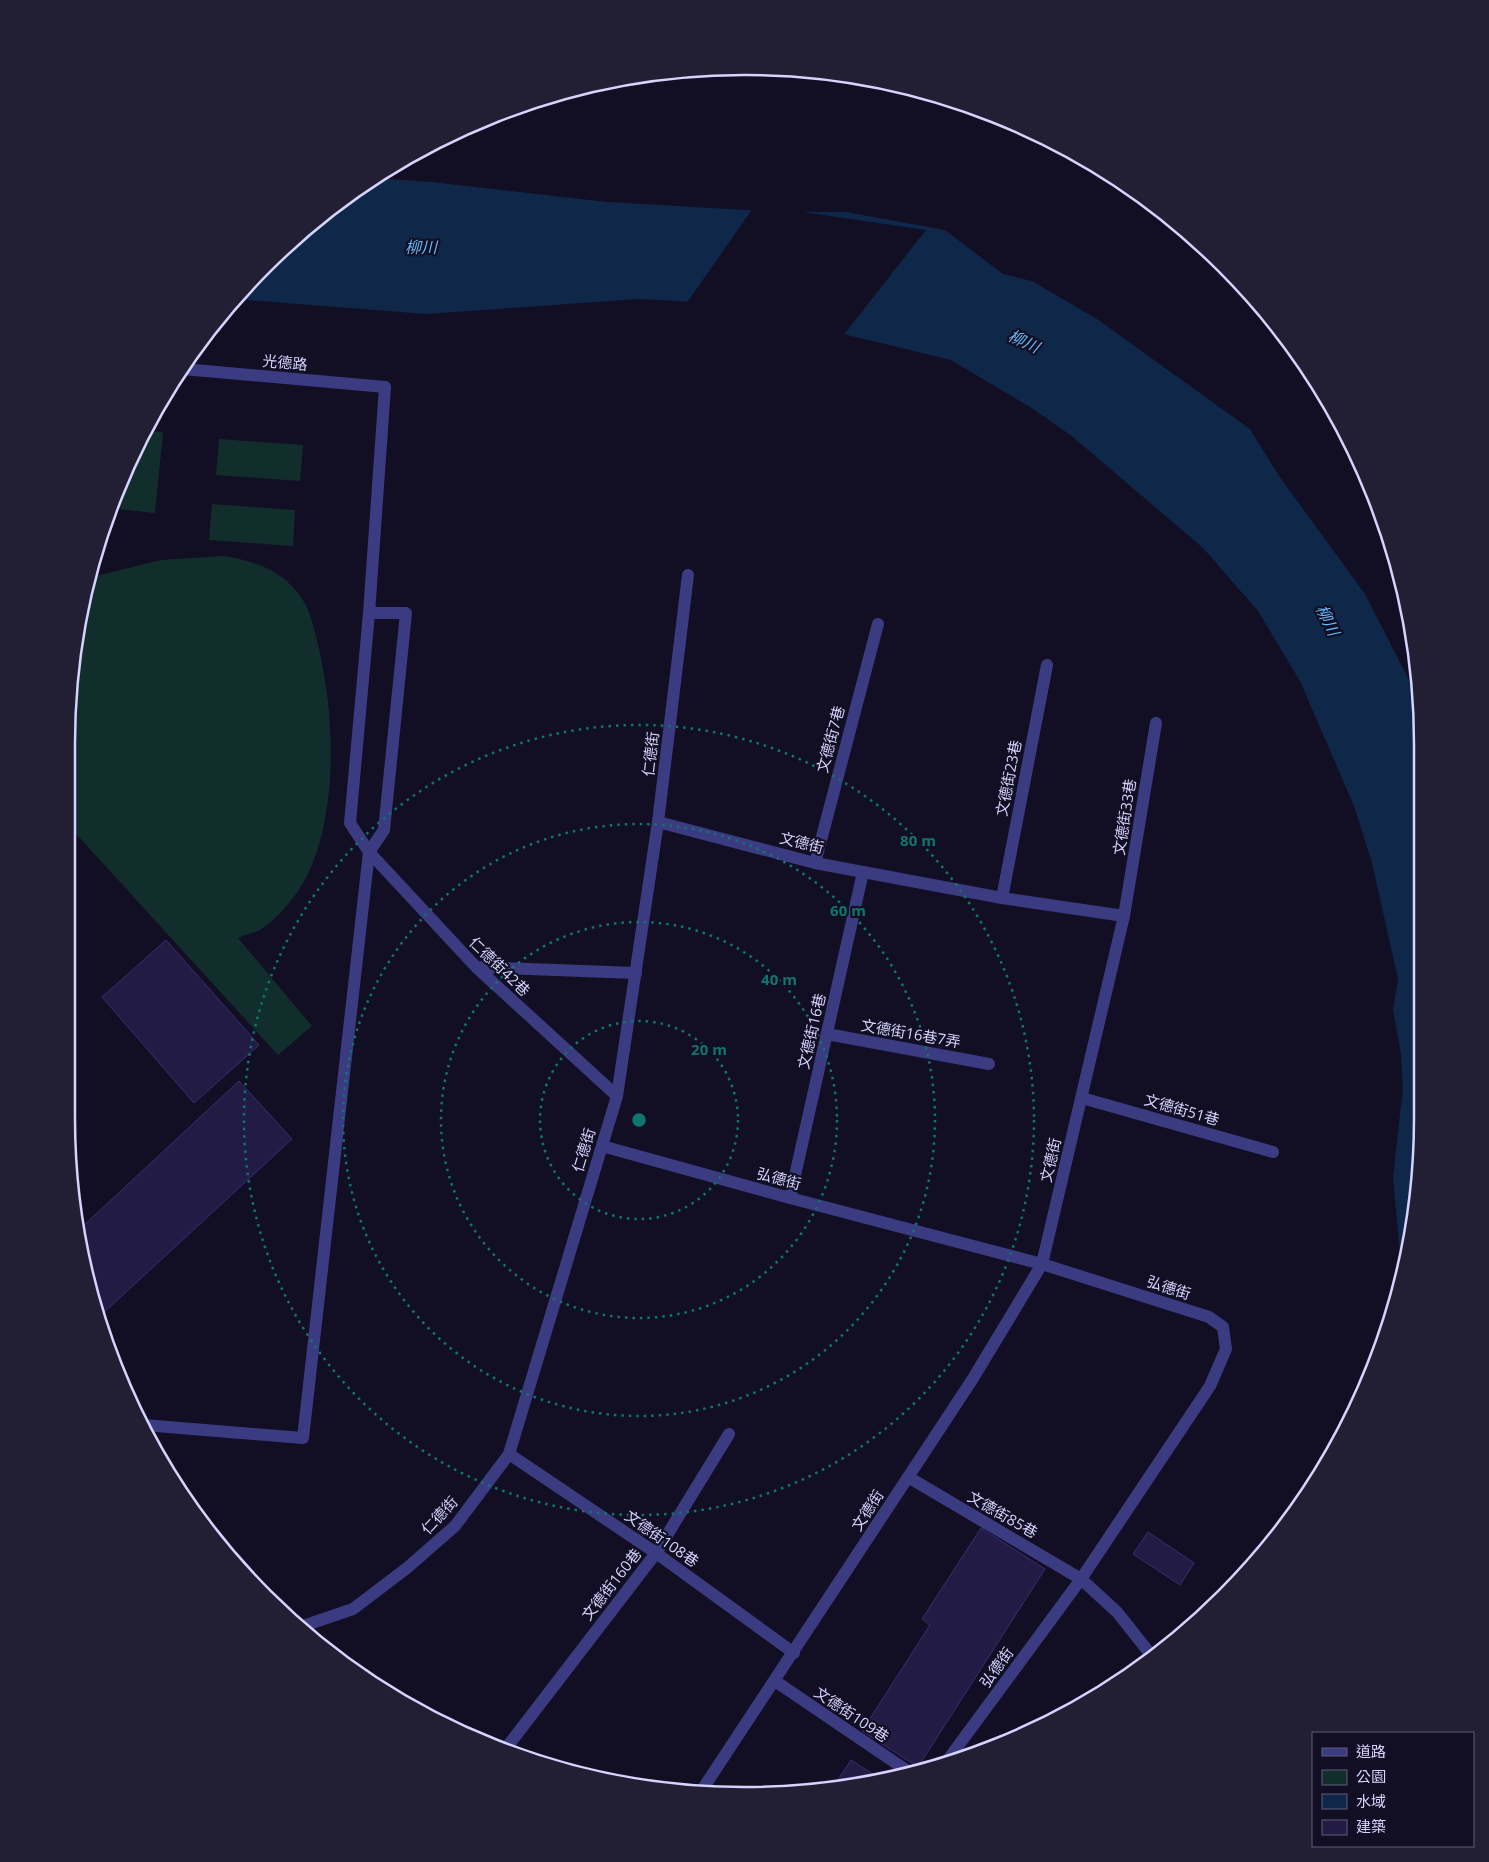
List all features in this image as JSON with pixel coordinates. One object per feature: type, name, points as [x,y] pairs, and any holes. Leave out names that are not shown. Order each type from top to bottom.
[{"type":"street","name":"光德路","points":[[190,370],[385,387]]},
{"type":"street","name":"仁德街42巷","points":[[385,387],[369,613],[350,823],[369,852],[476,967],[617,1096]]},
{"type":"street","name":"仁德街","points":[[307,1625],[354,1609],[407,1568],[455,1526],[509,1454],[617,1096],[658,822],[688,575]]},
{"type":"street","points":[[150,1426],[303,1438],[369,852],[384,830],[406,613],[369,613]]},
{"type":"street","name":"文德街7巷","points":[[815,863],[878,624]]},
{"type":"street","name":"文德街23巷","points":[[1002,898],[1047,665]]},
{"type":"street","name":"文德街33巷","points":[[1124,916],[1156,723]]},
{"type":"street","name":"文德街","points":[[658,822],[815,863],[1002,898],[1124,916],[1042,1264],[972,1380],[705,1786]]},
{"type":"street","name":"文德街16巷","points":[[790,1198],[863,872]]},
{"type":"street","points":[[476,967],[636,974]]},
{"type":"street","name":"文德街16巷7弄","points":[[827,1034],[989,1064]]},
{"type":"street","name":"文德街51巷","points":[[1082,1098],[1273,1152]]},
{"type":"street","name":"弘德街","points":[[602,1146],[790,1198],[1042,1264],[1209,1317],[1223,1327],[1226,1349],[1210,1386],[1081,1579],[953,1753]]},
{"type":"street","name":"文德街160巷","points":[[509,1744],[656,1553],[729,1434]]},
{"type":"street","name":"文德街108巷","points":[[509,1454],[656,1553],[794,1653]]},
{"type":"street","name":"文德街85巷","points":[[908,1477],[1081,1579],[1117,1612],[1148,1651]]},
{"type":"street","name":"文德街109巷","points":[[774,1681],[903,1768]]},
{"type":"green space","points":[[153,431],[163,432],[155,513],[118,509],[126,488]]},
{"type":"green space","points":[[219,439],[303,445],[300,481],[216,475]]},
{"type":"green space","points":[[212,504],[295,510],[293,546],[209,540]]},
{"type":"green space","points":[[222,556],[244,560],[264,567],[282,578],[298,593],[306,606],[314,627],[324,676],[330,734],[329,794],[324,823],[317,851],[307,876],[292,899],[267,925],[260,930],[238,938],[312,1026],[278,1055],[75,833],[76,701],[88,614],[97,576],[161,560]]},
{"type":"water","name":"柳川","points":[[388,179],[607,202],[782,212],[846,212],[945,230],[1003,274],[1032,281],[1097,319],[1250,429],[1279,476],[1365,594],[1412,688],[1414,744],[1414,1117],[1413,1161],[1400,1253],[1393,1177],[1403,1088],[1401,1054],[1393,1010],[1398,979],[1372,863],[1354,806],[1300,681],[1258,611],[1203,548],[1073,437],[1033,409],[951,360],[715,303],[638,299],[426,314],[244,300],[303,241],[337,213]]},
{"type":"pier","points":[[753,208],[789,210],[926,230],[842,337],[714,306],[686,304]]},
{"type":"building","points":[[166,940],[259,1045],[194,1103],[102,997]]},
{"type":"building","points":[[239,1081],[292,1139],[104,1312],[98,1291],[84,1225]]},
{"type":"building","points":[[981,1528],[1045,1569],[920,1763],[915,1765],[862,1731],[930,1625],[922,1619]]},
{"type":"building","points":[[1148,1532],[1194,1563],[1180,1585],[1133,1554]]},
{"type":"building","points":[[851,1760],[873,1774],[838,1780]]}]
